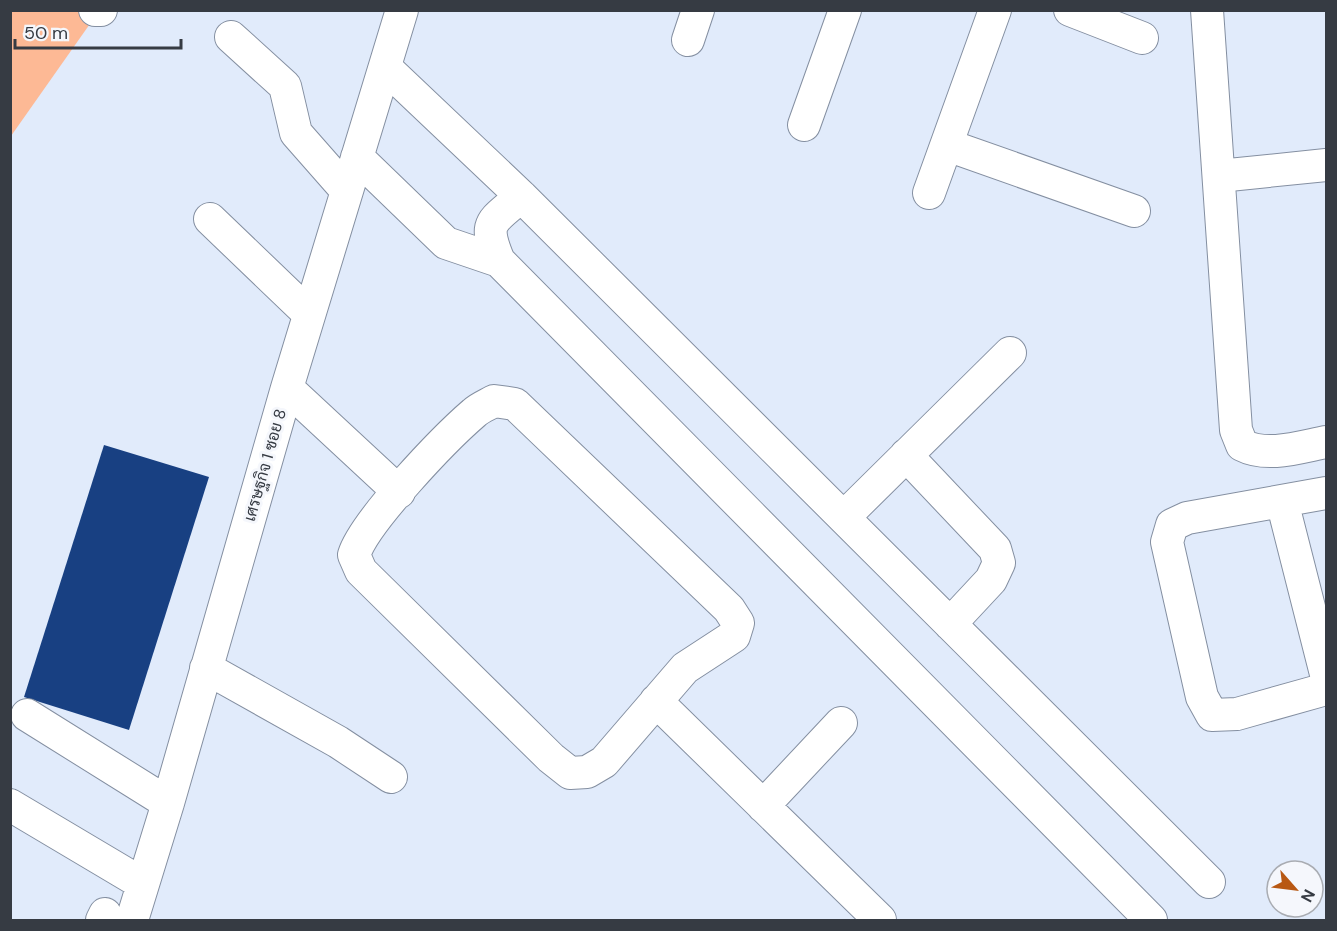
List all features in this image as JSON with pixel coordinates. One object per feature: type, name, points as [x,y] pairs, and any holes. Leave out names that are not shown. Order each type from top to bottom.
[{"type":"street","points":[[95,10],[101,10]]},
{"type":"street","name":"เศรษฐกิจ 1 ซอย 8","points":[[113,918],[143,884],[287,387],[402,10]]},
{"type":"street","points":[[688,40],[698,10]]},
{"type":"street","points":[[804,125],[845,10]]},
{"type":"street","points":[[929,193],[995,10]]},
{"type":"street","points":[[1070,10],[1142,38]]},
{"type":"street","points":[[1207,10],[1236,430],[1242,445],[1252,450],[1272,451],[1326,442]]},
{"type":"street","points":[[231,37],[285,86],[296,133],[346,191]]},
{"type":"street","points":[[386,68],[521,196],[1209,882]]},
{"type":"street","points":[[947,145],[1134,212]]},
{"type":"street","points":[[357,157],[446,243],[499,261]]},
{"type":"street","points":[[1219,176],[1326,165]]},
{"type":"street","points":[[521,196],[492,223],[489,237],[499,261],[1150,921]]},
{"type":"street","points":[[210,219],[309,314]]},
{"type":"street","points":[[844,517],[1010,353]]},
{"type":"street","points":[[287,387],[399,492]]},
{"type":"street","points":[[494,401],[515,405],[729,609],[738,623],[734,636],[685,668],[656,701],[604,762],[587,772],[570,773],[361,571],[354,555],[359,541],[399,492],[475,411],[494,401]]},
{"type":"street","points":[[906,455],[995,549],[999,563],[991,580],[950,624]]},
{"type":"street","points":[[1326,493],[1187,518],[1172,525],[1167,542],[1202,698],[1212,715],[1237,714],[1326,689]]},
{"type":"street","points":[[1282,501],[1326,674]]},
{"type":"street","points":[[206,668],[338,742],[391,777]]},
{"type":"street","points":[[656,701],[880,921]]},
{"type":"street","points":[[27,716],[168,804]]},
{"type":"street","points":[[763,806],[841,723]]},
{"type":"street","points":[[10,805],[143,884]]},
{"type":"shaded area","points":[[11,11],[99,11],[11,136]]},
{"type":"building","points":[[104,445],[209,477],[129,730],[24,697]]}]
